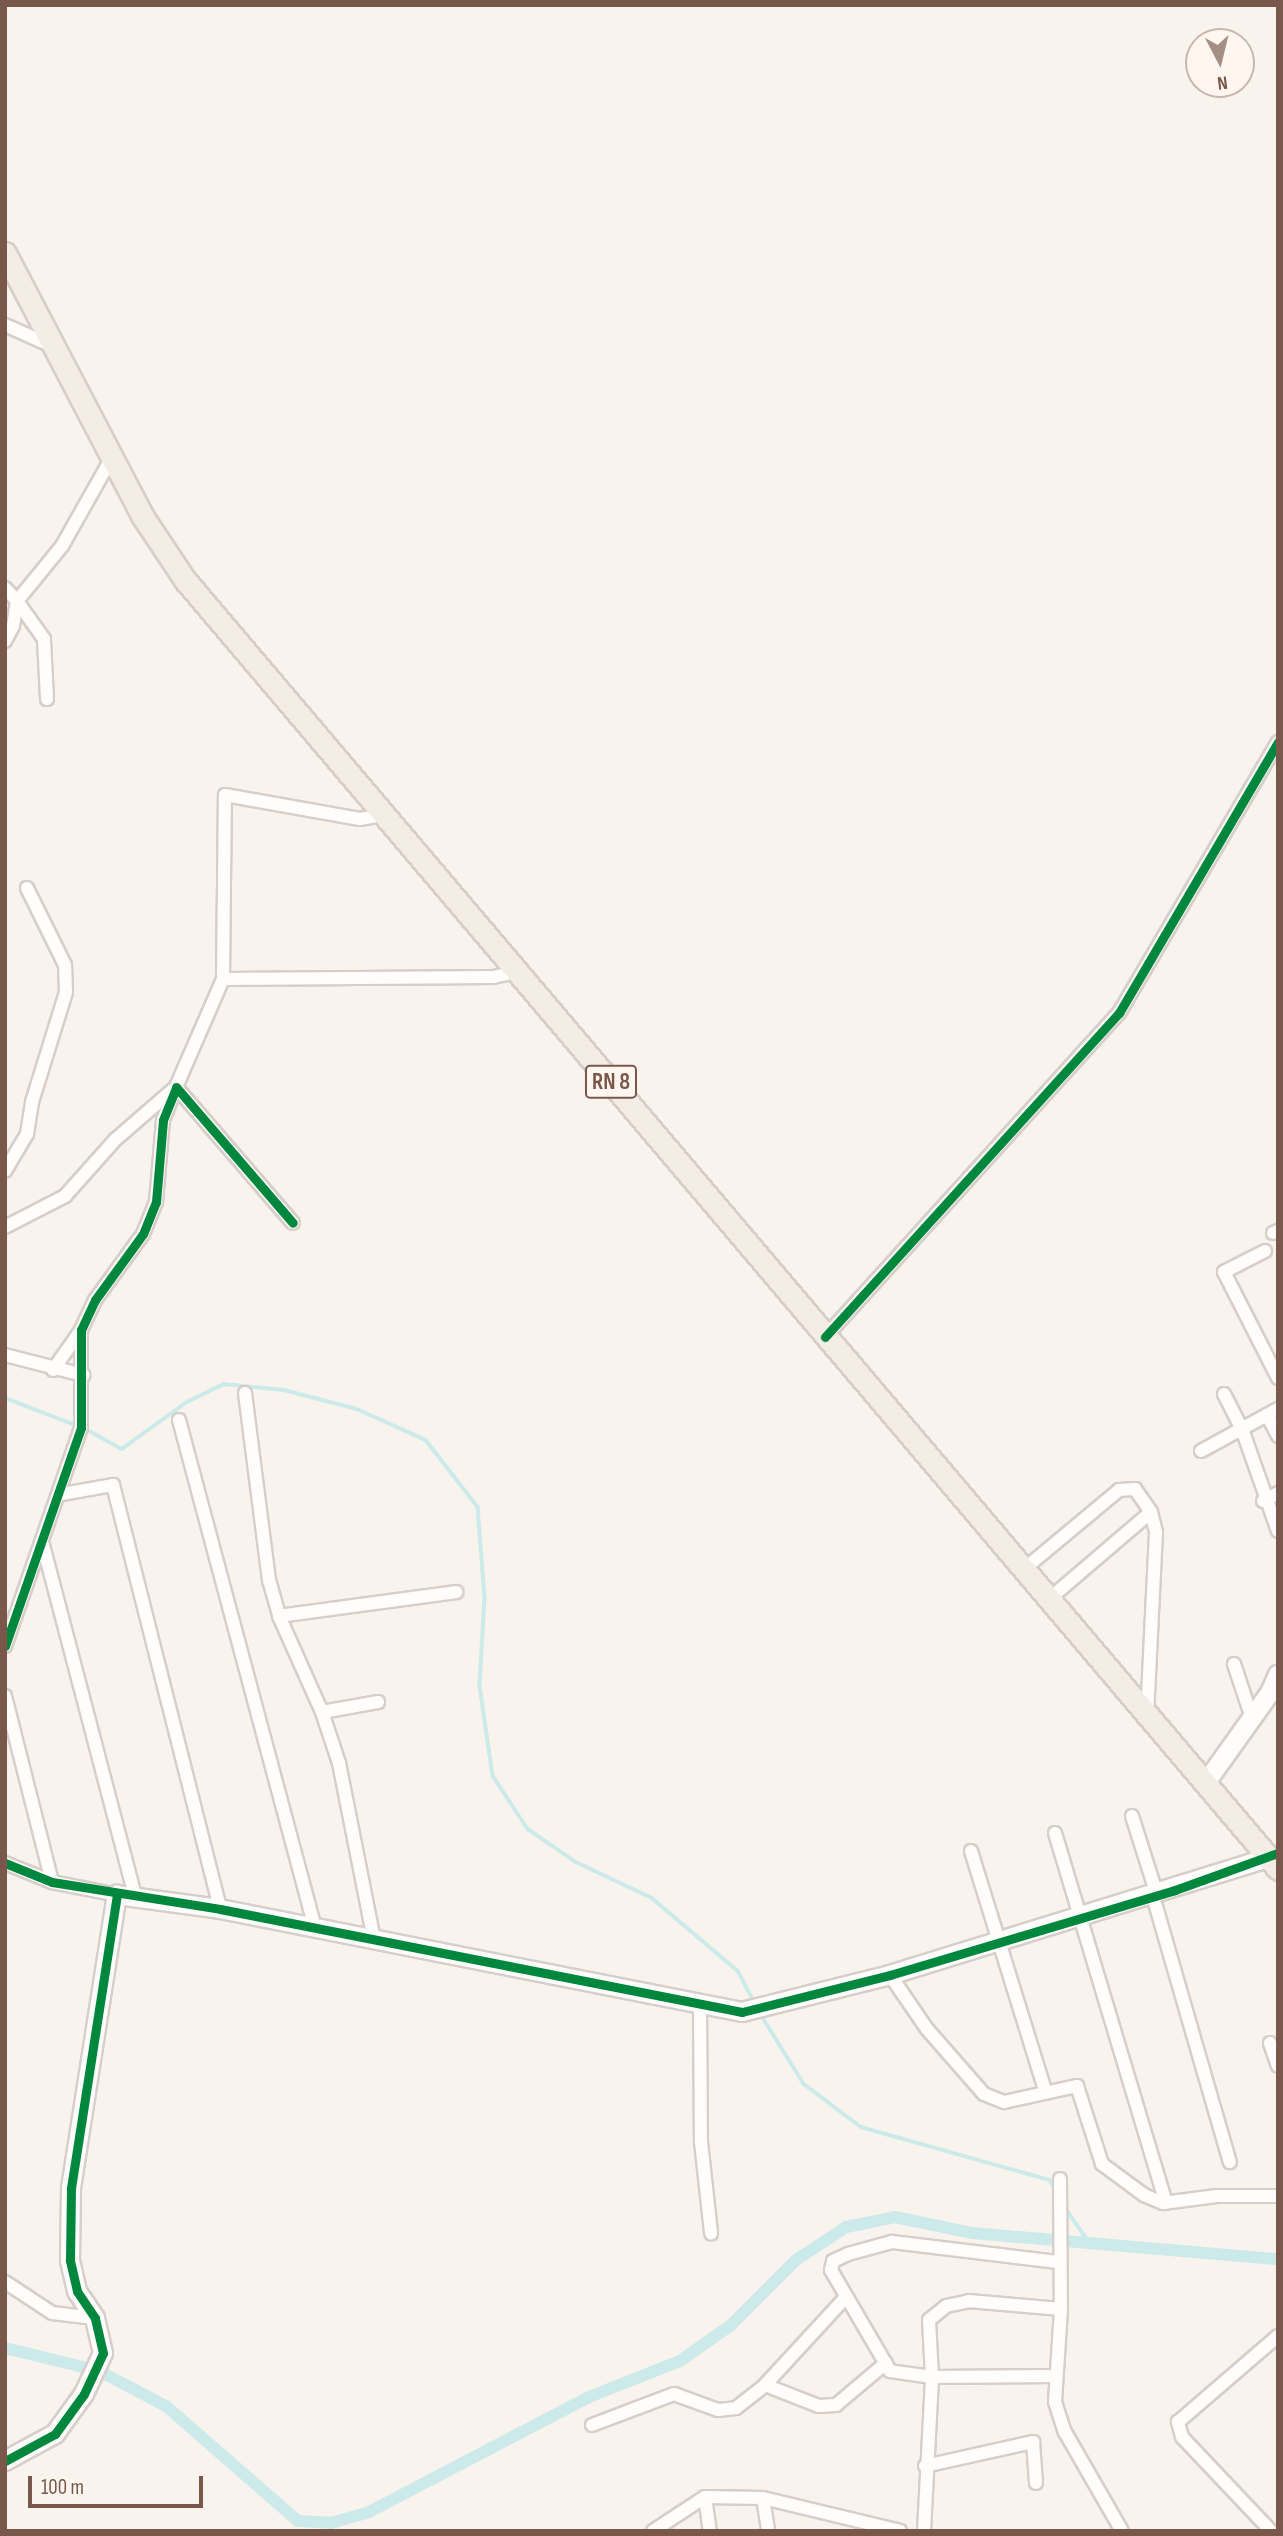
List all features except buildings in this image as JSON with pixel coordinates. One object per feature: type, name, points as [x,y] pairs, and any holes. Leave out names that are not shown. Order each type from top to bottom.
[{"type":"main road","name":"RN 8","points":[[5,253],[111,459],[143,517],[185,580],[1048,1600],[1205,1784],[1275,1860]]},
{"type":"street","points":[[5,326],[54,347]]},
{"type":"street","points":[[5,640],[13,626],[17,601],[62,545],[111,459]]},
{"type":"street","points":[[5,588],[44,639],[47,699]]},
{"type":"street","points":[[825,1338],[1119,1013],[1278,742]]},
{"type":"street","points":[[53,1370],[81,1330],[95,1300],[143,1234],[156,1202],[163,1120],[223,979],[225,795],[360,819],[383,815]]},
{"type":"street","points":[[5,1171],[27,1134],[32,1102],[66,992],[65,965],[27,888]]},
{"type":"street","points":[[223,979],[493,977],[517,972]]},
{"type":"street","points":[[176,1087],[293,1223]]},
{"type":"street","points":[[5,1227],[65,1196],[116,1139],[176,1087]]},
{"type":"street","points":[[1265,1251],[1224,1272],[1278,1378]]},
{"type":"street","points":[[5,1646],[62,1494],[81,1428],[81,1330]]},
{"type":"street","points":[[5,1355],[83,1376]]},
{"type":"street","points":[[245,1393],[269,1580],[279,1616],[322,1712],[339,1763],[374,1940]]},
{"type":"street","points":[[1224,1394],[1242,1429],[1264,1501],[1278,1531]]},
{"type":"street","points":[[1200,1451],[1272,1412],[1278,1436]]},
{"type":"street","points":[[179,1420],[315,1928]]},
{"type":"street","points":[[62,1494],[113,1485],[220,1909]]},
{"type":"street","points":[[1023,1570],[1119,1490],[1135,1489],[1151,1512],[1157,1564],[1147,1716]]},
{"type":"street","points":[[1264,1501],[1278,1493]]},
{"type":"street","points":[[1048,1600],[1151,1512]]},
{"type":"street","points":[[5,2461],[55,2434],[84,2394],[103,2353],[95,2318],[77,2291],[70,2260],[71,2188],[126,1895],[43,1545]]},
{"type":"street","points":[[279,1616],[456,1592]]},
{"type":"street","points":[[1234,1664],[1252,1718]]},
{"type":"street","points":[[1205,1784],[1252,1718],[1278,1675]]},
{"type":"street","points":[[5,1696],[52,1882]]},
{"type":"street","points":[[322,1712],[379,1702]]},
{"type":"street","points":[[1132,1816],[1230,2162]]},
{"type":"street","points":[[1055,1833],[1166,2203]]},
{"type":"street","points":[[971,1851],[1046,2093]]},
{"type":"street","points":[[5,1863],[52,1882],[220,1909],[742,2012],[890,1975],[1275,1860]]},
{"type":"street","points":[[890,1975],[963,2075],[984,2094],[1004,2102],[1077,2086],[1102,2164],[1144,2195],[1166,2203],[1217,2196],[1278,2196]]},
{"type":"street","points":[[700,2005],[701,2142],[711,2233]]},
{"type":"street","points":[[1270,2043],[1278,2066]]},
{"type":"street","points":[[1060,2179],[1058,2258],[1061,2309],[1054,2376],[1055,2402],[1065,2432],[1119,2528]]},
{"type":"street","points":[[1054,2376],[932,2377],[890,2371],[831,2270],[833,2261],[892,2242],[1058,2258]]},
{"type":"street","points":[[5,2282],[52,2313],[95,2318]]},
{"type":"street","points":[[592,2425],[674,2394],[708,2408],[736,2408],[765,2385],[845,2298]]},
{"type":"street","points":[[924,2531],[925,2466],[932,2377],[929,2320],[946,2306],[969,2301],[1061,2309]]},
{"type":"street","points":[[1272,2531],[1182,2437],[1178,2423],[1278,2336]]},
{"type":"street","points":[[765,2385],[819,2406],[835,2405],[886,2363]]},
{"type":"street","points":[[925,2466],[1033,2442],[1036,2483]]},
{"type":"street","points":[[705,2497],[710,2531]]},
{"type":"street","points":[[653,2531],[705,2497],[763,2498],[900,2531]]},
{"type":"street","points":[[763,2498],[768,2531]]},
{"type":"waterway","points":[[86,1429],[122,1449],[187,1402],[224,1384],[284,1390],[357,1409],[426,1440],[478,1507],[485,1598],[480,1686],[493,1776],[528,1829],[576,1862],[652,1898],[738,1971],[755,2003]]},
{"type":"waterway","points":[[5,1398],[78,1426]]},
{"type":"waterway","points":[[760,2013],[804,2084],[861,2127],[1050,2180],[1056,2190]]},
{"type":"waterway","points":[[1064,2206],[1091,2245]]},
{"type":"waterway","points":[[5,2348],[99,2371],[166,2406],[298,2521],[331,2523],[369,2512],[589,2397],[680,2361],[731,2325],[796,2260],[846,2227],[895,2217],[972,2233],[1278,2259]]},
{"type":"cycle path","points":[[825,1337],[1119,1013],[1278,742]]},
{"type":"cycle path","points":[[5,1646],[81,1428],[81,1330],[95,1300],[143,1234],[156,1202],[163,1120],[176,1087],[293,1223]]},
{"type":"cycle path","points":[[5,1863],[52,1882],[220,1909],[742,2012],[890,1975],[1175,1890],[1278,1853]]},
{"type":"cycle path","points":[[5,2461],[55,2434],[84,2394],[103,2353],[95,2318],[77,2291],[70,2260],[71,2188],[117,1895]]}]
